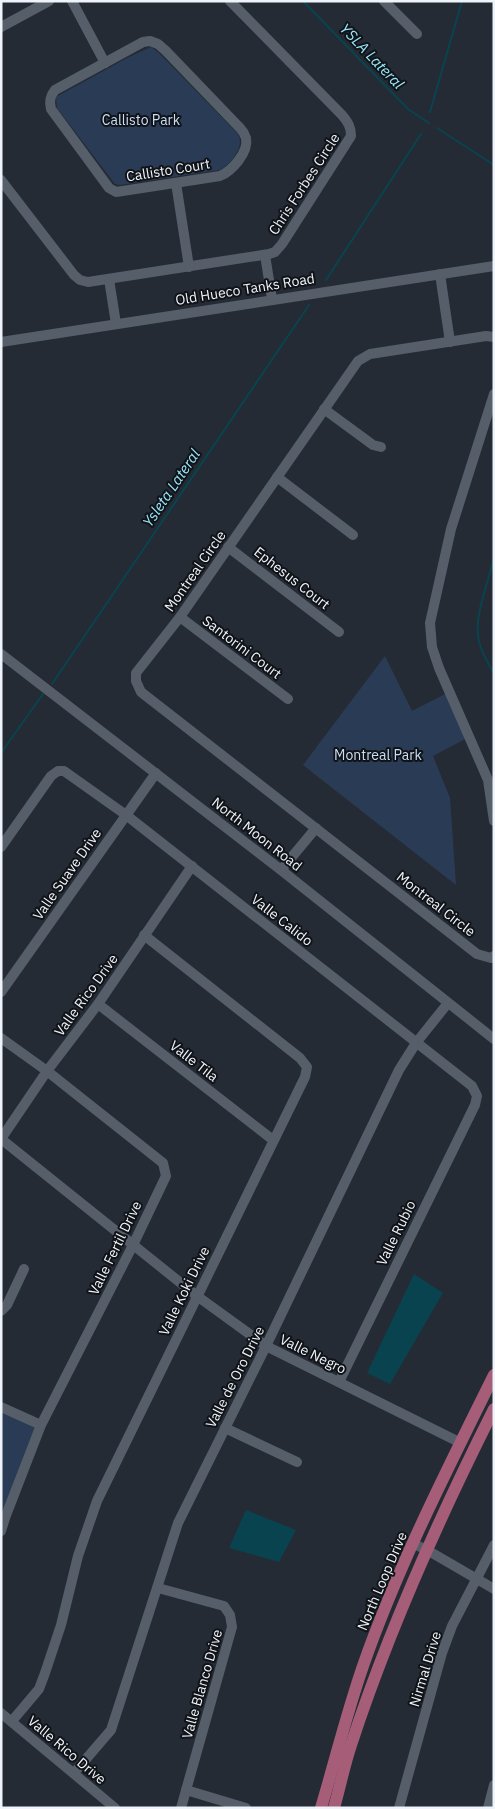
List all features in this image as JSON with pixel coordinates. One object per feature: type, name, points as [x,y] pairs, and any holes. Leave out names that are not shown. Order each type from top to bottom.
[{"type":"main road","name":"North Loop Drive","points":[[321,1808],[362,1668],[380,1622],[414,1544],[494,1375]]},
{"type":"main road","name":"North Loop Drive","points":[[334,1808],[350,1747],[398,1615],[494,1408]]},
{"type":"street","points":[[1,27],[49,1]]},
{"type":"street","points":[[72,1],[105,63]]},
{"type":"street","name":"Chris Forbes Circle","points":[[1,180],[74,275],[80,280],[88,282],[275,252],[351,136],[351,130],[348,122],[342,115],[230,1]]},
{"type":"street","points":[[384,1],[417,34]]},
{"type":"street","name":"Callisto Court","points":[[150,41],[158,44],[240,128],[246,136],[246,149],[226,173],[116,192],[109,188],[51,109],[50,103],[51,96],[55,90],[105,63],[143,42],[150,41]]},
{"type":"street","points":[[176,183],[189,266]]},
{"type":"street","points":[[265,255],[272,299]]},
{"type":"street","name":"Old Hueco Tanks Road","points":[[1,342],[494,266]]},
{"type":"street","points":[[440,274],[450,342]]},
{"type":"street","points":[[108,279],[116,324]]},
{"type":"street","name":"Montreal Circle","points":[[494,337],[486,336],[370,354],[358,361],[180,617],[136,673],[136,682],[141,692],[477,954],[491,958],[494,956]]},
{"type":"street","points":[[494,394],[450,529],[430,623],[432,647],[439,668],[488,780],[494,820]]},
{"type":"street","points":[[324,409],[372,445],[381,447]]},
{"type":"street","points":[[277,477],[352,534]]},
{"type":"street","name":"Ephesus Court","points":[[228,547],[339,632]]},
{"type":"street","name":"Santorini Court","points":[[180,617],[288,700]]},
{"type":"street","name":"North Moon Road","points":[[3,660],[156,773],[282,870],[494,1039]]},
{"type":"street","name":"Valle Calido","points":[[1,847],[52,776],[58,771],[64,771],[126,815],[472,1086],[477,1096]]},
{"type":"street","name":"Valle Suave Drive","points":[[1,992],[156,773]]},
{"type":"street","points":[[282,870],[316,828]]},
{"type":"street","name":"Valle Rico Drive","points":[[1,1139],[46,1071],[98,1004],[192,866]]},
{"type":"street","name":"Valle Koki Drive","points":[[12,1722],[39,1689],[54,1649],[78,1556],[97,1501],[305,1077],[307,1067],[300,1058],[144,935]]},
{"type":"street","name":"Valle de Oro Drive","points":[[74,1773],[111,1730],[178,1523],[395,1079],[416,1043],[448,1003]]},
{"type":"street","name":"Valle Tila","points":[[98,1004],[273,1140]]},
{"type":"street","name":"Valle Fertil Drive","points":[[1,1038],[163,1163],[166,1176],[41,1425],[1,1531]]},
{"type":"street","name":"Valle Rubio","points":[[339,1382],[475,1105],[477,1096]]},
{"type":"street","name":"Valle Negro","points":[[1,1139],[197,1296],[266,1346],[461,1443]]},
{"type":"street","points":[[1,1311],[7,1305],[24,1269]]},
{"type":"street","points":[[1,1407],[41,1425]]},
{"type":"street","points":[[225,1428],[297,1462]]},
{"type":"street","points":[[414,1544],[494,1589]]},
{"type":"street","name":"Nirmal Drive","points":[[399,1808],[442,1653],[452,1626],[494,1545]]},
{"type":"street","name":"Valle Blanco Drive","points":[[158,1588],[224,1606],[230,1615],[232,1627],[181,1808]]},
{"type":"street","name":"Valle Rico Drive","points":[[1,1712],[115,1808]]},
{"type":"street","points":[[186,1790],[246,1808]]},
{"type":"street","points":[[488,1808],[493,1791]]},
{"type":"green space","name":"Callisto Park","points":[[151,47],[238,134],[240,144],[232,160],[219,170],[120,185],[115,184],[57,108],[56,97]]},
{"type":"green space","name":"Montreal Park","points":[[385,656],[412,711],[449,692],[469,737],[433,756],[450,798],[456,885],[303,765]]},
{"type":"green space","points":[[1,1407],[41,1425],[1,1531]]},
{"type":"shaded area","points":[[414,1274],[443,1293],[390,1384],[367,1373]]},
{"type":"shaded area","points":[[246,1510],[296,1530],[279,1562],[229,1548]]},
{"type":"waterway","name":"YSLA Lateral","points":[[303,1],[408,109],[429,123]]},
{"type":"waterway","name":"Ysleta Lateral","points":[[430,112],[462,1]]},
{"type":"waterway","points":[[437,128],[494,165]]},
{"type":"waterway","name":"Ysleta Lateral","points":[[326,280],[421,134]]},
{"type":"waterway","name":"Ysleta Lateral","points":[[52,684],[309,305]]},
{"type":"waterway","points":[[494,558],[480,607],[478,627],[480,645],[494,674]]},
{"type":"waterway","name":"Ysleta Lateral","points":[[1,753],[43,694]]}]
